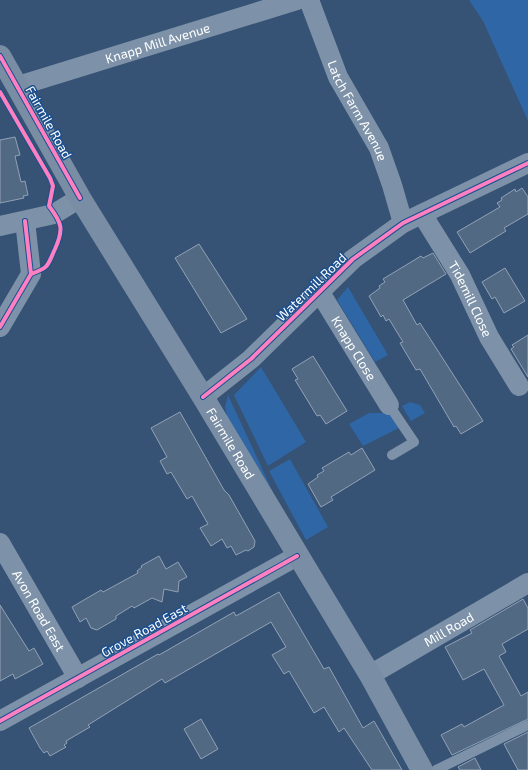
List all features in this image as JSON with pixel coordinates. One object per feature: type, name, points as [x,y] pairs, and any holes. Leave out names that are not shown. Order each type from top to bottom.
[{"type":"main road","name":"Fairmile Road","points":[[0,56],[80,198],[203,397],[297,556],[370,675],[422,770]]},
{"type":"street","name":"Knapp Mill Avenue","points":[[18,86],[297,0]]},
{"type":"street","name":"Latch Farm Avenue","points":[[309,0],[338,76],[379,148],[403,223]]},
{"type":"street","name":"Watermill Road","points":[[203,397],[251,359],[353,259],[403,223],[528,163]]},
{"type":"street","points":[[0,226],[54,214],[80,198]]},
{"type":"street","name":"Tidemill Close","points":[[422,214],[460,275],[489,337],[518,386]]},
{"type":"street","points":[[0,327],[31,274],[25,221]]},
{"type":"street","name":"Knapp Close","points":[[319,291],[389,405]]},
{"type":"street","name":"Avon Road East","points":[[0,544],[78,678]]},
{"type":"street","name":"Grove Road East","points":[[0,722],[297,556]]},
{"type":"street","name":"Mill Road","points":[[370,675],[528,583]]},
{"type":"lane","points":[[389,405],[414,442],[392,455]]},
{"type":"lane","points":[[436,770],[528,724]]},
{"type":"shaded area","points":[[469,0],[528,0],[528,121],[483,21]]},
{"type":"shaded area","points":[[348,287],[388,355],[375,362],[337,300]]},
{"type":"shaded area","points":[[261,367],[306,442],[268,466],[234,395]]},
{"type":"shaded area","points":[[228,395],[273,492],[227,417],[225,407]]},
{"type":"shaded area","points":[[410,402],[420,405],[425,413],[411,421],[402,406]]},
{"type":"shaded area","points":[[392,411],[401,427],[363,446],[349,424],[369,413],[384,413]]},
{"type":"shaded area","points":[[290,459],[328,527],[306,540],[269,471]]},
{"type":"building","points":[[15,137],[20,155],[15,156],[21,182],[25,181],[28,195],[23,196],[24,198],[0,203],[0,140]]},
{"type":"building","points":[[522,188],[528,197],[528,214],[504,228],[506,231],[470,253],[457,232],[500,207],[497,203],[502,200],[501,198],[515,189],[516,192]]},
{"type":"building","points":[[199,244],[247,319],[221,333],[175,258]]},
{"type":"building","points":[[433,253],[446,274],[403,300],[417,325],[420,323],[483,421],[461,434],[456,426],[454,427],[420,369],[416,370],[400,343],[403,342],[389,319],[386,321],[383,315],[381,317],[369,296],[380,288],[379,286],[385,282],[383,279],[421,256],[423,258]]},
{"type":"building","points":[[505,268],[525,301],[504,313],[495,297],[492,299],[482,282]]},
{"type":"building","points":[[528,335],[528,377],[511,349],[514,347],[512,345]]},
{"type":"building","points":[[313,356],[347,411],[326,424],[320,415],[317,416],[295,380],[298,379],[292,369]]},
{"type":"building","points":[[180,412],[255,541],[254,547],[248,551],[246,550],[236,555],[231,546],[227,548],[222,539],[211,546],[200,528],[208,524],[192,496],[187,499],[171,472],[167,474],[160,461],[167,457],[151,428]]},
{"type":"building","points":[[362,448],[375,470],[331,497],[333,500],[321,507],[308,484],[318,477],[317,475],[324,471],[322,468],[349,452],[351,455]]},
{"type":"building","points":[[159,556],[166,569],[178,562],[187,577],[179,581],[178,592],[164,589],[162,602],[152,598],[134,608],[132,606],[116,616],[116,619],[97,630],[91,628],[86,618],[80,622],[72,607],[101,590],[103,592],[138,573],[137,571],[142,567],[141,566]]},
{"type":"building","points":[[279,592],[324,669],[329,667],[363,728],[374,721],[402,770],[372,770],[344,728],[339,732],[324,707],[314,713],[289,671],[284,674],[272,655],[286,647],[271,622],[165,683],[162,679],[88,725],[90,727],[66,741],[67,743],[64,745],[66,747],[50,756],[47,751],[44,753],[40,748],[29,728],[234,612],[236,616]]},
{"type":"building","points":[[523,599],[528,608],[528,629],[502,644],[506,652],[499,656],[521,696],[528,692],[528,719],[452,755],[441,735],[462,724],[464,727],[504,705],[484,669],[463,680],[445,647],[472,633],[470,630]]},
{"type":"building","points":[[0,605],[29,651],[34,648],[43,664],[15,679],[13,674],[0,681]]},
{"type":"building","points":[[201,719],[218,749],[201,759],[184,729]]},
{"type":"building","points":[[528,732],[528,770],[518,770],[504,744]]},
{"type":"building","points":[[475,758],[481,770],[460,770],[458,767]]},
{"type":"cycle path","points":[[0,56],[80,198]]},
{"type":"cycle path","points":[[0,92],[50,178],[53,186],[49,206],[57,217],[60,226],[60,236],[49,263],[42,270],[31,274]]},
{"type":"cycle path","points":[[203,397],[251,359],[353,259],[403,223],[528,163]]},
{"type":"cycle path","points":[[0,327],[31,274],[25,221]]},
{"type":"cycle path","points":[[0,721],[297,556]]}]
